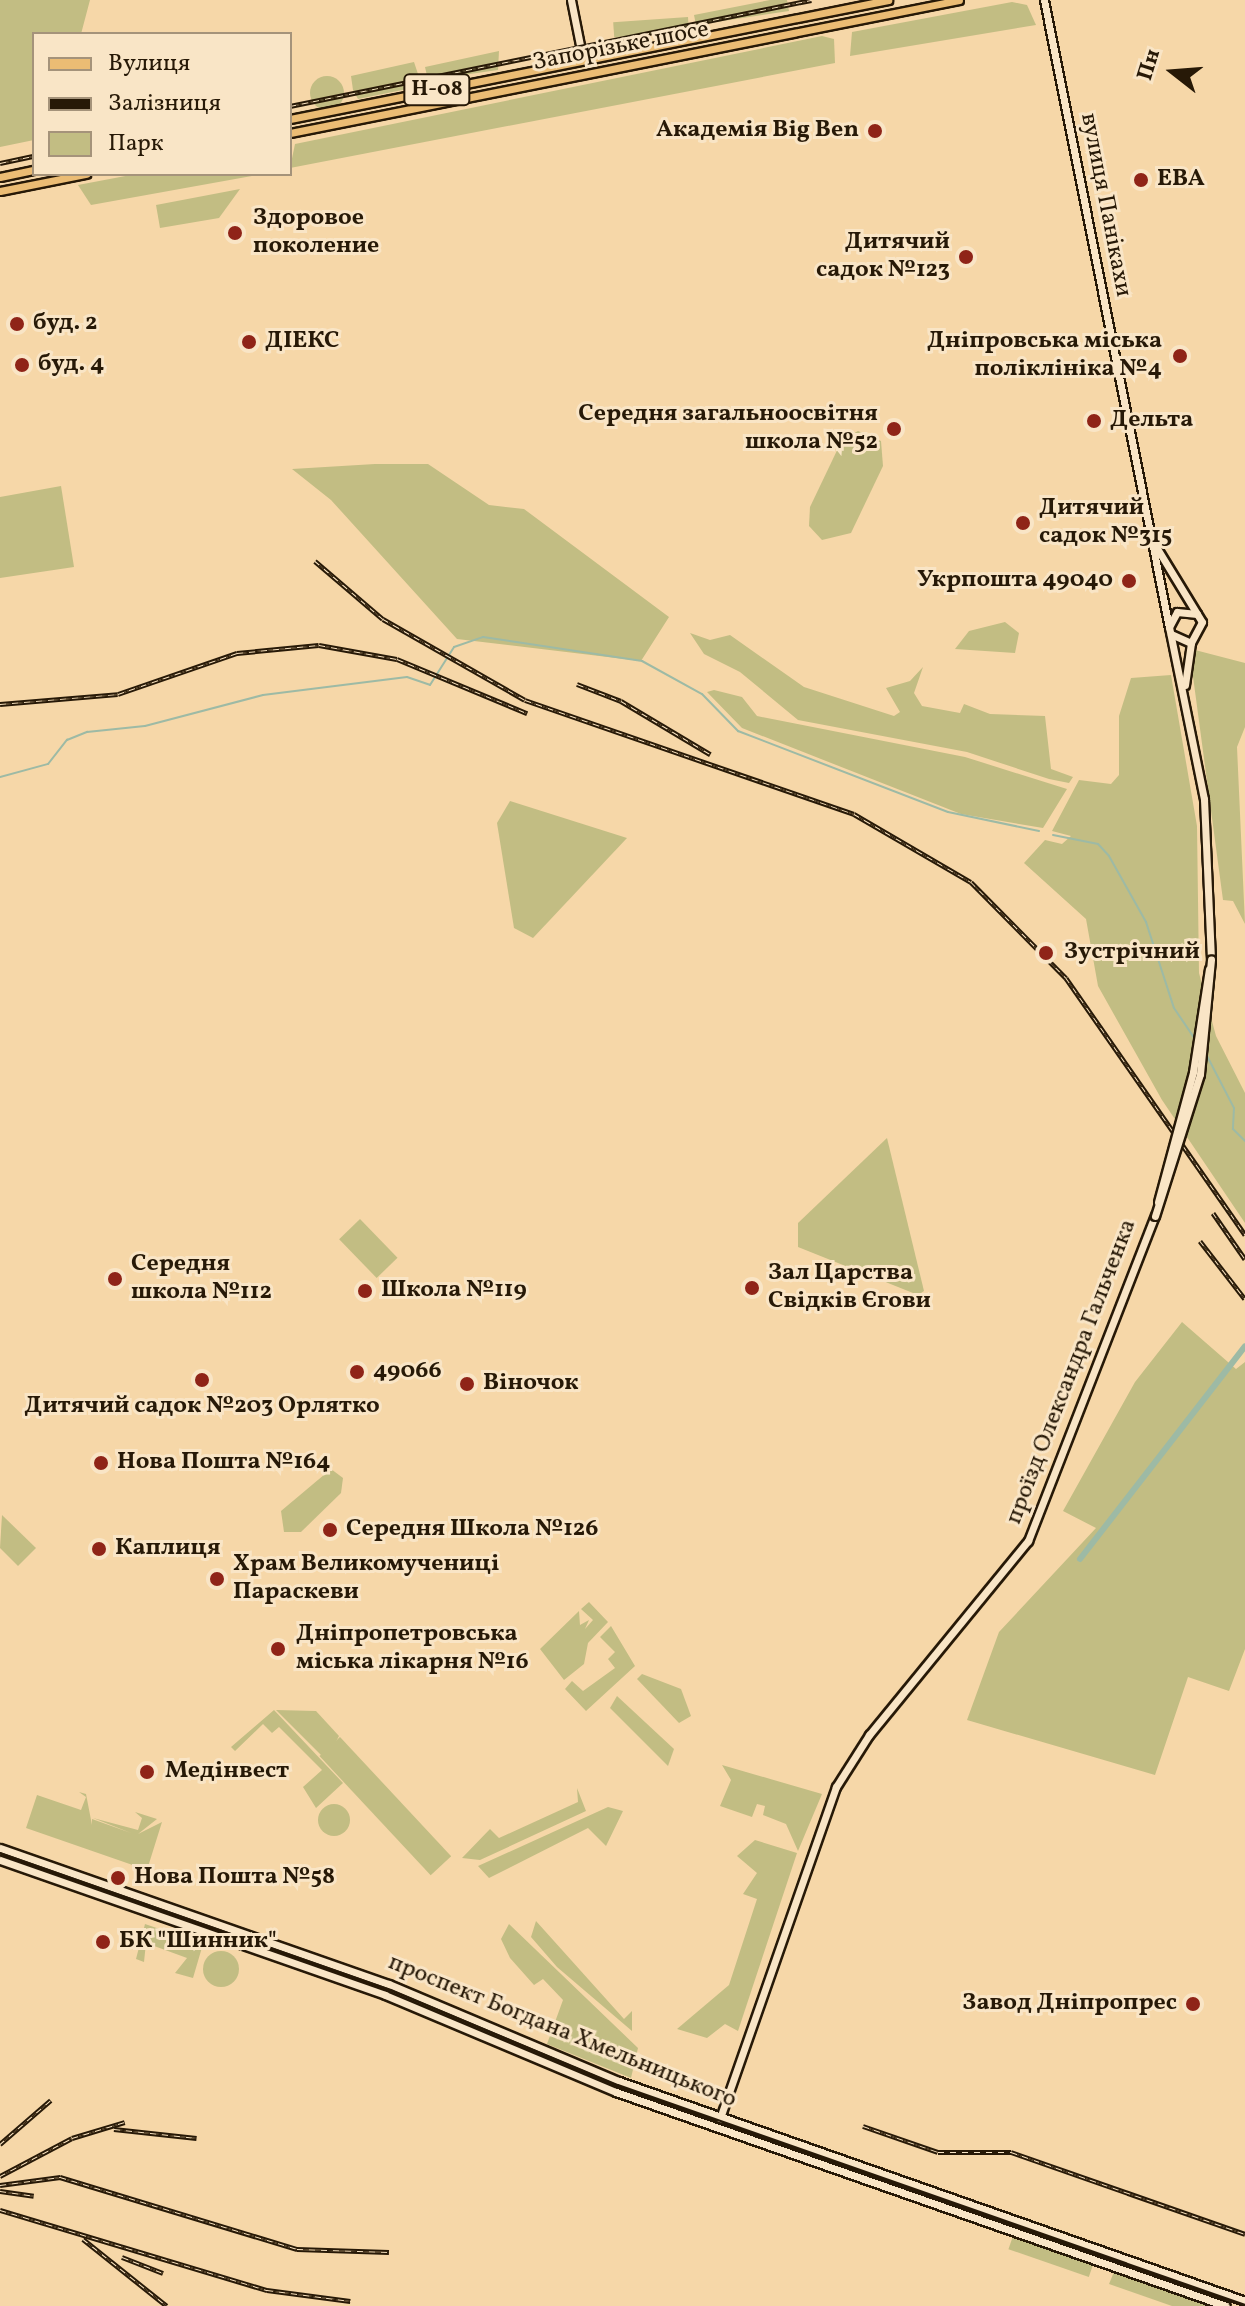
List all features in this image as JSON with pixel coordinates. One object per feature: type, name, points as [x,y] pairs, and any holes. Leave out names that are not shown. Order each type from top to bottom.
[{"type":"main road","points":[[571,0],[587,74]]},
{"type":"main road","name":"Запорізьке шосе","points":[[292,119],[888,0]]},
{"type":"main road","name":"Запорізьке шосе","points":[[292,133],[959,0]]},
{"type":"main road","name":"вулиця Панікахи","points":[[1044,0],[1187,707]]},
{"type":"main road","name":"вулиця Панікахи","points":[[1047,15],[1051,0]]},
{"type":"main road","points":[[0,177],[32,170]]},
{"type":"main road","points":[[0,191],[63,176]]},
{"type":"main road","name":"вулиця Панікахи","points":[[1154,543],[1197,614]]},
{"type":"main road","points":[[1187,707],[1183,662],[1191,643],[1202,631],[1197,614],[1177,612],[1170,629],[1191,643]]},
{"type":"main road","name":"проїзд Олександра Гальченка","points":[[716,2127],[836,1787],[869,1735],[1028,1541],[1155,1216],[1198,1086],[1211,960],[1209,838],[1187,707]]},
{"type":"main road","name":"проспект Богдана Хмельницького","points":[[0,1848],[398,1988],[720,2116],[1245,2301]]},
{"type":"main road","name":"проспект Богдана Хмельницького","points":[[0,1860],[394,1999],[716,2127],[1226,2306]]},
{"type":"main road","points":[[33,1872],[37,1861]]},
{"type":"green space","points":[[0,0],[90,0],[82,32],[32,32],[32,140],[0,147]]},
{"type":"green space","points":[[770,0],[787,0],[789,11],[696,25],[694,15]]},
{"type":"green space","points":[[1012,2],[1027,5],[1036,25],[850,56],[852,32]]},
{"type":"green space","points":[[688,17],[689,32],[614,37],[613,22]]},
{"type":"green space","points":[[822,36],[834,39],[835,63],[292,168],[295,144]]},
{"type":"green space","points":[[499,51],[498,70],[428,80],[425,67]]},
{"type":"green space","points":[[414,62],[422,86],[358,99],[353,90],[351,76]]},
{"type":"green space","points":[[327,76],[339,81],[344,93],[339,105],[327,110],[315,105],[310,93],[315,81]]},
{"type":"green space","points":[[125,176],[251,176],[91,205],[78,185]]},
{"type":"green space","points":[[240,189],[219,218],[160,228],[156,205]]},
{"type":"green space","points":[[858,431],[881,441],[883,466],[851,533],[822,540],[809,526],[810,507],[842,440]]},
{"type":"green space","points":[[428,464],[489,505],[524,509],[669,617],[641,661],[457,639],[331,500],[292,469]]},
{"type":"green space","points":[[61,486],[74,567],[0,578],[0,497]]},
{"type":"green space","points":[[1005,622],[1019,633],[1015,653],[955,649],[969,631]]},
{"type":"green space","points":[[690,633],[710,640],[730,635],[804,687],[894,716],[900,712],[886,688],[910,681],[923,667],[914,693],[922,706],[960,713],[964,704],[990,714],[1045,716],[1051,769],[1073,777],[1069,783],[1049,779],[967,752],[798,720],[740,672],[704,654]]},
{"type":"green space","points":[[1195,650],[1245,663],[1245,727],[1237,747],[1245,924],[1233,901],[1223,900],[1192,669]]},
{"type":"green space","points":[[1171,675],[1197,826],[1199,973],[1216,1036],[1245,1093],[1245,1223],[1162,1100],[1098,986],[1086,919],[1024,863],[1045,840],[1062,844],[1071,836],[1052,831],[1079,780],[1111,784],[1119,775],[1119,716],[1131,678]]},
{"type":"green space","points":[[714,690],[742,697],[757,716],[965,757],[1067,789],[1043,828],[961,814],[742,728],[707,692]]},
{"type":"green space","points":[[510,801],[627,838],[533,938],[514,928],[497,823]]},
{"type":"green space","points":[[887,1138],[924,1291],[918,1295],[798,1247],[798,1223]]},
{"type":"green space","points":[[360,1219],[398,1258],[377,1278],[339,1239]]},
{"type":"green space","points":[[1182,1322],[1236,1369],[1245,1362],[1245,1649],[1229,1691],[1188,1677],[1155,1775],[967,1720],[999,1632],[1096,1528],[1063,1511],[1135,1382]]},
{"type":"green space","points":[[331,1469],[343,1478],[341,1493],[301,1532],[284,1532],[281,1511]]},
{"type":"green space","points":[[2,1515],[36,1548],[18,1566],[0,1548]]},
{"type":"green space","points":[[589,1602],[608,1622],[588,1643],[584,1664],[564,1680],[540,1649],[579,1611],[580,1625],[589,1620],[585,1629],[593,1620],[581,1609]]},
{"type":"green space","points":[[611,1626],[635,1666],[586,1711],[565,1689],[572,1681],[583,1691],[615,1668],[608,1659],[615,1652],[600,1637]]},
{"type":"green space","points":[[642,1674],[681,1689],[691,1716],[679,1723],[637,1679]]},
{"type":"green space","points":[[617,1696],[674,1749],[668,1766],[610,1708]]},
{"type":"green space","points":[[274,1710],[343,1783],[316,1808],[303,1787],[322,1770],[279,1727],[272,1733],[263,1724],[235,1751],[231,1747]]},
{"type":"green space","points":[[276,1710],[316,1711],[339,1736],[326,1760]]},
{"type":"green space","points":[[340,1737],[451,1856],[431,1875],[320,1756]]},
{"type":"green space","points":[[722,1765],[822,1794],[798,1851],[786,1824],[763,1815],[765,1806],[757,1804],[752,1817],[720,1806],[731,1780]]},
{"type":"green space","points":[[577,1788],[586,1811],[480,1860],[462,1858],[490,1829],[499,1838],[578,1802]]},
{"type":"green space","points":[[79,1792],[86,1794],[92,1825],[92,1819],[131,1833],[93,1818],[138,1830],[142,1818],[135,1812],[157,1819],[138,1834],[162,1822],[147,1870],[26,1828],[37,1795],[81,1810],[86,1797]]},
{"type":"green space","points":[[334,1804],[345,1809],[350,1820],[345,1831],[334,1836],[323,1831],[318,1820],[323,1809]]},
{"type":"green space","points":[[608,1807],[623,1811],[606,1846],[588,1828],[489,1878],[478,1866]]},
{"type":"green space","points":[[755,1840],[797,1853],[738,2031],[725,2024],[707,2038],[677,2029],[729,1985],[757,1899],[743,1894],[757,1873],[737,1856]]},
{"type":"green space","points":[[536,1921],[624,2019],[632,2011],[632,2031],[557,1967],[531,1937]]},
{"type":"green space","points":[[145,1924],[203,1944],[193,1978],[175,1973],[187,1958],[146,1943],[144,1962],[136,1959]]},
{"type":"green space","points":[[509,1924],[638,2048],[631,2078],[547,2044],[563,2000],[543,1979],[534,1985],[510,1958],[501,1939]]},
{"type":"green space","points":[[221,1951],[234,1956],[239,1969],[234,1982],[221,1987],[208,1982],[203,1969],[208,1956]]},
{"type":"green space","points":[[1013,2236],[1093,2264],[1089,2277],[1008,2249]]},
{"type":"green space","points":[[1114,2272],[1213,2306],[1172,2306],[1109,2284]]},
{"type":"waterway","points":[[0,777],[48,764],[67,740],[87,732],[145,726],[263,695],[407,677],[430,685],[454,647],[483,637],[642,661],[702,694],[738,731],[948,812],[1039,831]]},
{"type":"waterway","points":[[1053,835],[1098,844],[1109,856],[1146,922],[1174,1008],[1195,1039]]},
{"type":"waterway","points":[[1206,1054],[1234,1108],[1233,1129],[1245,1141]]},
{"type":"waterway","points":[[1080,1559],[1245,1346]]},
{"type":"tram line","points":[[0,1853],[388,1989],[618,2085],[1245,2305]]},
{"type":"railway","points":[[292,106],[811,0]]},
{"type":"railway","points":[[0,163],[32,156]]},
{"type":"railway","points":[[315,561],[383,619],[525,700],[854,814],[971,882],[1066,978],[1245,1235]]},
{"type":"railway","points":[[0,704],[118,694],[237,653],[319,645],[397,659],[527,713]]},
{"type":"railway","points":[[577,684],[621,701],[710,754]]},
{"type":"railway","points":[[1213,1213],[1245,1259]]},
{"type":"railway","points":[[1200,1241],[1245,1299]]},
{"type":"railway","points":[[0,2144],[51,2100]]},
{"type":"railway","points":[[0,2176],[72,2138],[125,2122]]},
{"type":"railway","points":[[863,2126],[938,2152],[1011,2152],[1245,2234]]},
{"type":"railway","points":[[114,2129],[197,2138]]},
{"type":"railway","points":[[0,2185],[60,2177],[297,2249],[389,2252]]},
{"type":"railway","points":[[0,2191],[34,2196]]},
{"type":"railway","points":[[0,2210],[267,2290],[350,2301]]},
{"type":"railway","points":[[83,2239],[167,2306]]},
{"type":"railway","points":[[122,2257],[163,2273]]},
{"type":"place","name":"Академія Big Ben","points":[[875,131]]},
{"type":"place","name":"ЕВА","points":[[1141,180]]},
{"type":"place","name":"Здоровое поколение","points":[[235,233]]},
{"type":"place","name":"Дитячий садок №123","points":[[966,257]]},
{"type":"place","name":"буд. 2","points":[[17,324]]},
{"type":"place","name":"ДІЕКС","points":[[249,342]]},
{"type":"place","name":"Дніпровська міська поліклініка №4","points":[[1180,356]]},
{"type":"place","name":"буд. 4","points":[[22,365]]},
{"type":"place","name":"Дельта","points":[[1094,421]]},
{"type":"place","name":"Середня загальноосвітня школа №52","points":[[894,429]]},
{"type":"place","name":"Дитячий садок №315","points":[[1023,523]]},
{"type":"place","name":"Укрпошта 49040","points":[[1129,581]]},
{"type":"place","name":"Зустрічний","points":[[1046,953]]},
{"type":"place","name":"Середня школа №112","points":[[115,1279]]},
{"type":"place","name":"Зал Царства Свідків Єгови","points":[[752,1288]]},
{"type":"place","name":"Школа №119","points":[[365,1291]]},
{"type":"place","name":"49066","points":[[357,1372]]},
{"type":"place","name":"Дитячий садок №203 Орлятко","points":[[202,1380]]},
{"type":"place","name":"Віночок","points":[[467,1384]]},
{"type":"place","name":"Нова Пошта №164","points":[[101,1463]]},
{"type":"place","name":"Середня Школа №126","points":[[330,1530]]},
{"type":"place","name":"Каплиця","points":[[99,1549]]},
{"type":"place","name":"Храм Великомучениці Параскеви","points":[[217,1579]]},
{"type":"place","name":"Дніпропетровська міська лікарня №16","points":[[278,1649]]},
{"type":"place","name":"Медінвест","points":[[147,1772]]},
{"type":"place","name":"Нова Пошта №58","points":[[118,1878]]},
{"type":"place","name":"БК \"Шинник\"","points":[[103,1942]]},
{"type":"place","name":"Завод Дніпропрес","points":[[1193,2004]]}]
